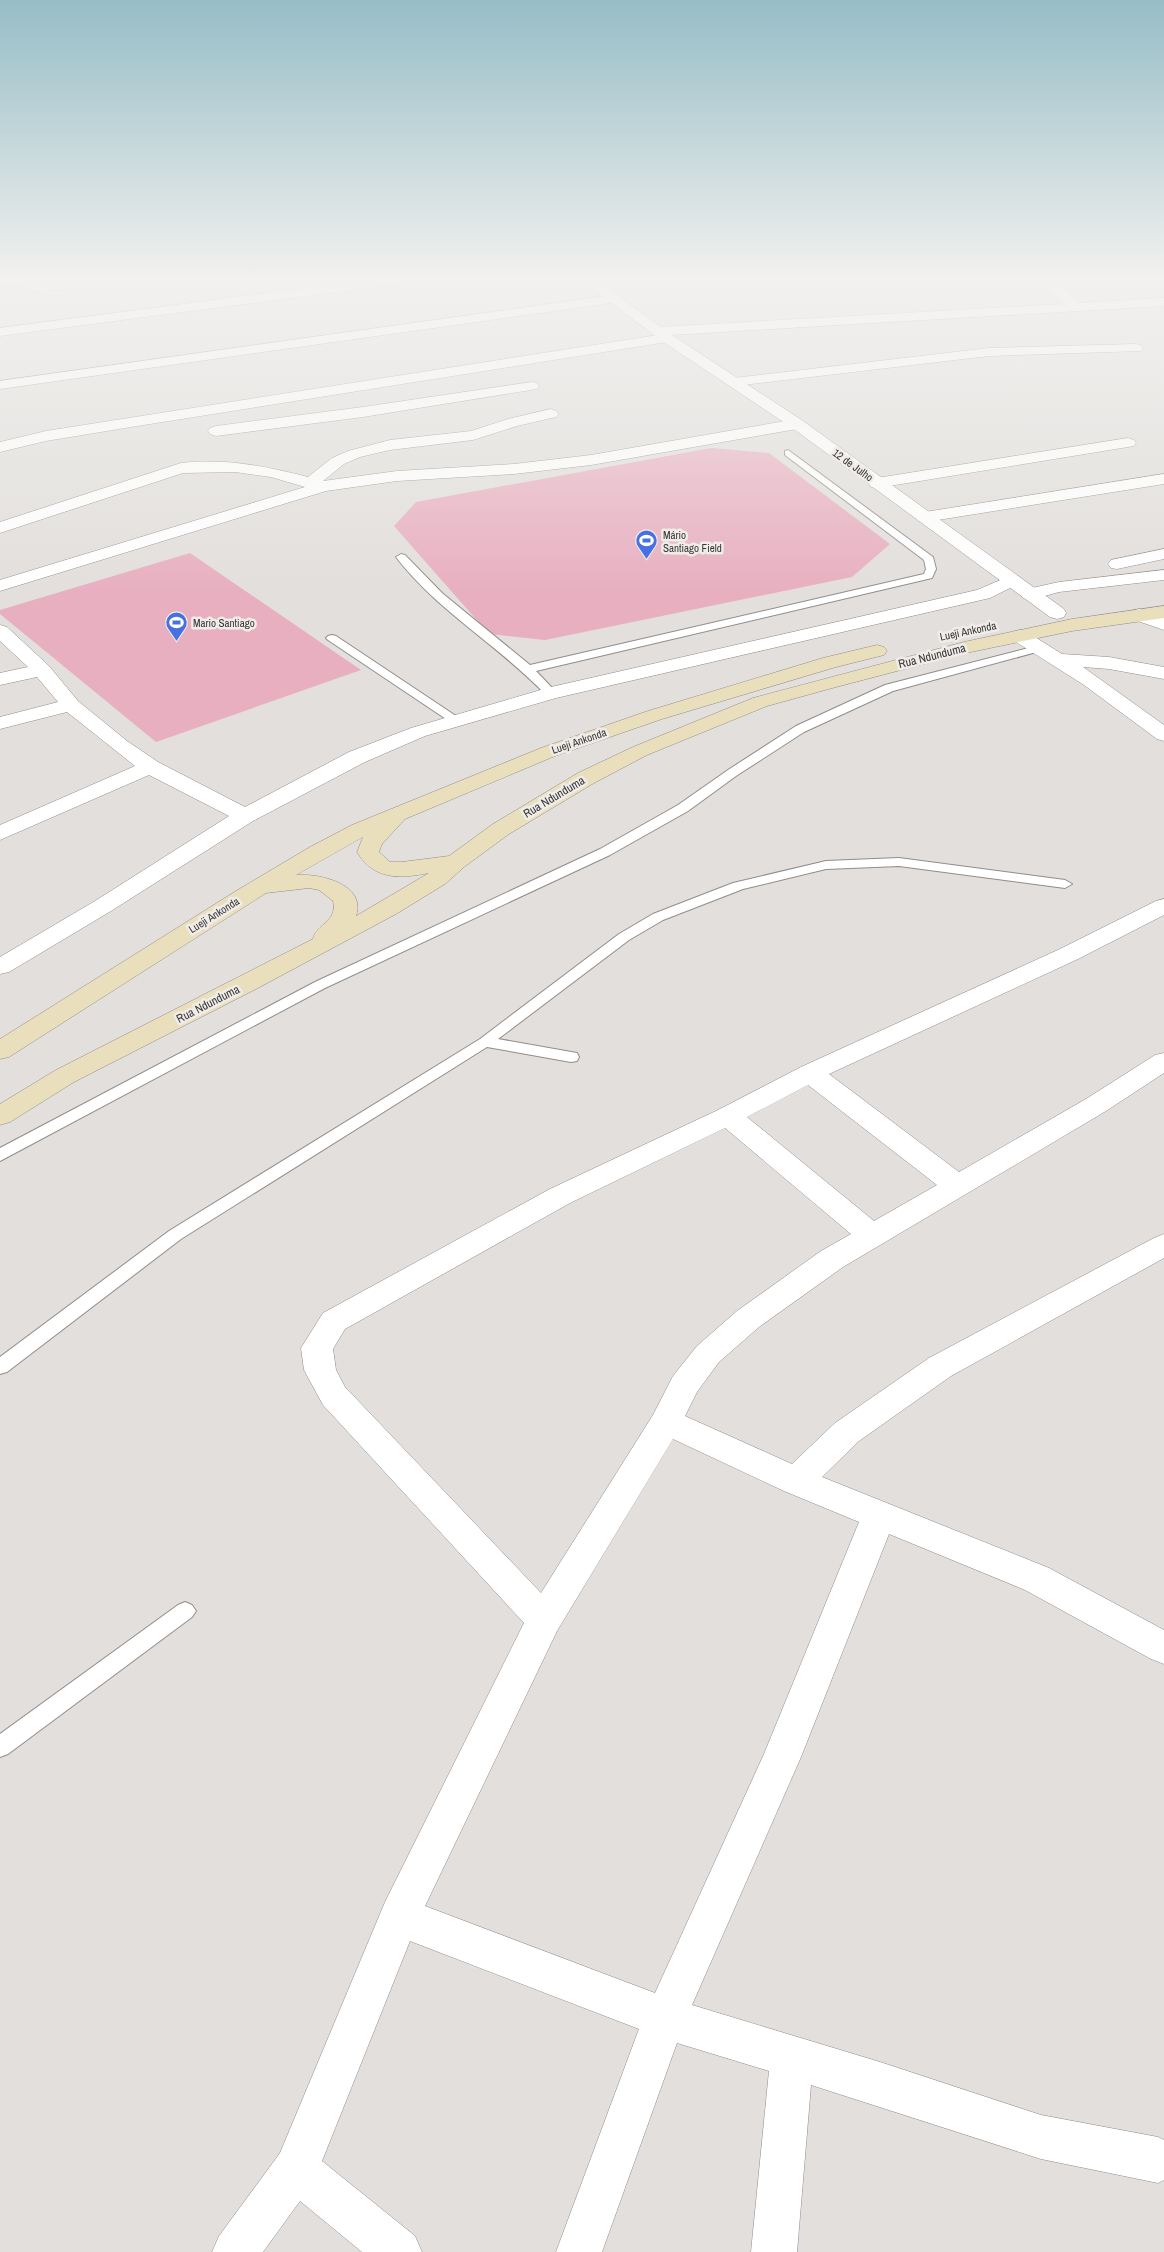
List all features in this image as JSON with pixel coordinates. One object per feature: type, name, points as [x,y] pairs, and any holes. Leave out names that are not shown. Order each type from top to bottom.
[{"type":"main road","name":"Lueji Ankonda","points":[[0,1051],[46,1020],[244,896],[318,852],[404,810],[548,752],[655,714],[830,662],[1057,613],[1164,599]]},
{"type":"main road","name":"Rua Ndunduma","points":[[0,1116],[65,1076],[238,989],[388,909],[437,879],[456,862],[501,829],[586,778],[640,751],[760,702],[945,653],[1072,624],[1164,612]]},
{"type":"main road","points":[[404,810],[371,842],[368,852],[376,863],[393,869],[412,869],[456,862]]},
{"type":"main road","points":[[244,896],[287,882],[314,881],[337,888],[346,902],[345,916],[318,945]]},
{"type":"street","points":[[0,385],[20,382]]},
{"type":"street","points":[[0,447],[46,436],[377,382]]},
{"type":"street","name":"12 de Julho","points":[[734,382],[797,424],[1057,613]]},
{"type":"street","points":[[216,431],[326,417],[532,386]]},
{"type":"street","points":[[214,409],[216,431],[214,464]]},
{"type":"street","points":[[317,485],[338,461],[354,454],[390,445],[474,435],[518,421],[551,414]]},
{"type":"street","points":[[0,586],[317,485],[398,476],[514,469],[591,460],[797,424]]},
{"type":"street","points":[[877,483],[1128,443]]},
{"type":"street","points":[[0,528],[181,468],[214,464],[233,465],[317,485]]},
{"type":"street","points":[[925,517],[1164,480]]},
{"type":"street","points":[[1059,587],[1104,567],[1164,554]]},
{"type":"street","points":[[1030,594],[1059,587],[1164,574]]},
{"type":"street","points":[[0,968],[103,906],[245,816],[357,757],[418,732],[551,693],[983,594],[1012,580]]},
{"type":"street","points":[[1139,615],[1164,624]]},
{"type":"street","points":[[0,631],[42,670],[71,705],[120,746],[150,767],[245,816]]},
{"type":"street","points":[[1020,636],[1059,660],[1164,735]]},
{"type":"street","points":[[1059,660],[1109,663],[1164,673]]},
{"type":"street","points":[[0,678],[42,670]]},
{"type":"street","points":[[0,723],[71,705]]},
{"type":"street","points":[[0,833],[150,767]]},
{"type":"street","points":[[544,1620],[334,1396],[320,1370],[317,1348],[334,1321],[560,1196],[728,1116],[810,1073],[1069,954],[1164,906]]},
{"type":"street","points":[[236,2252],[296,2169],[398,1916],[544,1620],[666,1422],[684,1385],[708,1354],[748,1319],[832,1259],[1096,1105],[1164,1062]]},
{"type":"street","points":[[810,1073],[958,1185]]},
{"type":"street","points":[[728,1116],[872,1236]]},
{"type":"street","points":[[796,1482],[847,1432],[940,1367],[1164,1245]]},
{"type":"street","points":[[666,1422],[796,1482],[1036,1579],[1164,1648]]},
{"type":"street","points":[[579,2252],[665,2018],[782,1757],[879,1515]]},
{"type":"street","points":[[398,1916],[665,2018],[1041,2137],[1158,2160]]},
{"type":"street","points":[[774,2252],[792,2057]]},
{"type":"street","points":[[296,2169],[399,2252]]},
{"type":"lane","points":[[528,669],[928,576],[931,568],[929,558],[788,453]]},
{"type":"lane","points":[[401,557],[438,594],[528,669],[551,693]]},
{"type":"lane","points":[[332,638],[456,720]]},
{"type":"lane","points":[[0,1155],[320,984],[604,852],[683,808],[732,773],[800,729],[889,688],[957,668],[1040,648]]},
{"type":"lane","points":[[0,1367],[176,1234],[486,1042],[624,937],[658,917],[738,886],[826,865],[899,862],[1065,884]]},
{"type":"lane","points":[[486,1042],[571,1057]]},
{"type":"lane","points":[[0,1746],[185,1611]]},
{"type":"shaded area","name":"Mário Santiago Field","points":[[711,448],[769,453],[890,544],[852,577],[545,640],[489,634],[394,526],[416,502]]},
{"type":"shaded area","name":"Mario Santiago","points":[[190,553],[361,670],[156,742],[0,614],[0,610]]},
{"type":"place","name":"Mário Santiago Field","points":[[647,560]]},
{"type":"place","name":"Mario Santiago","points":[[177,642]]}]
